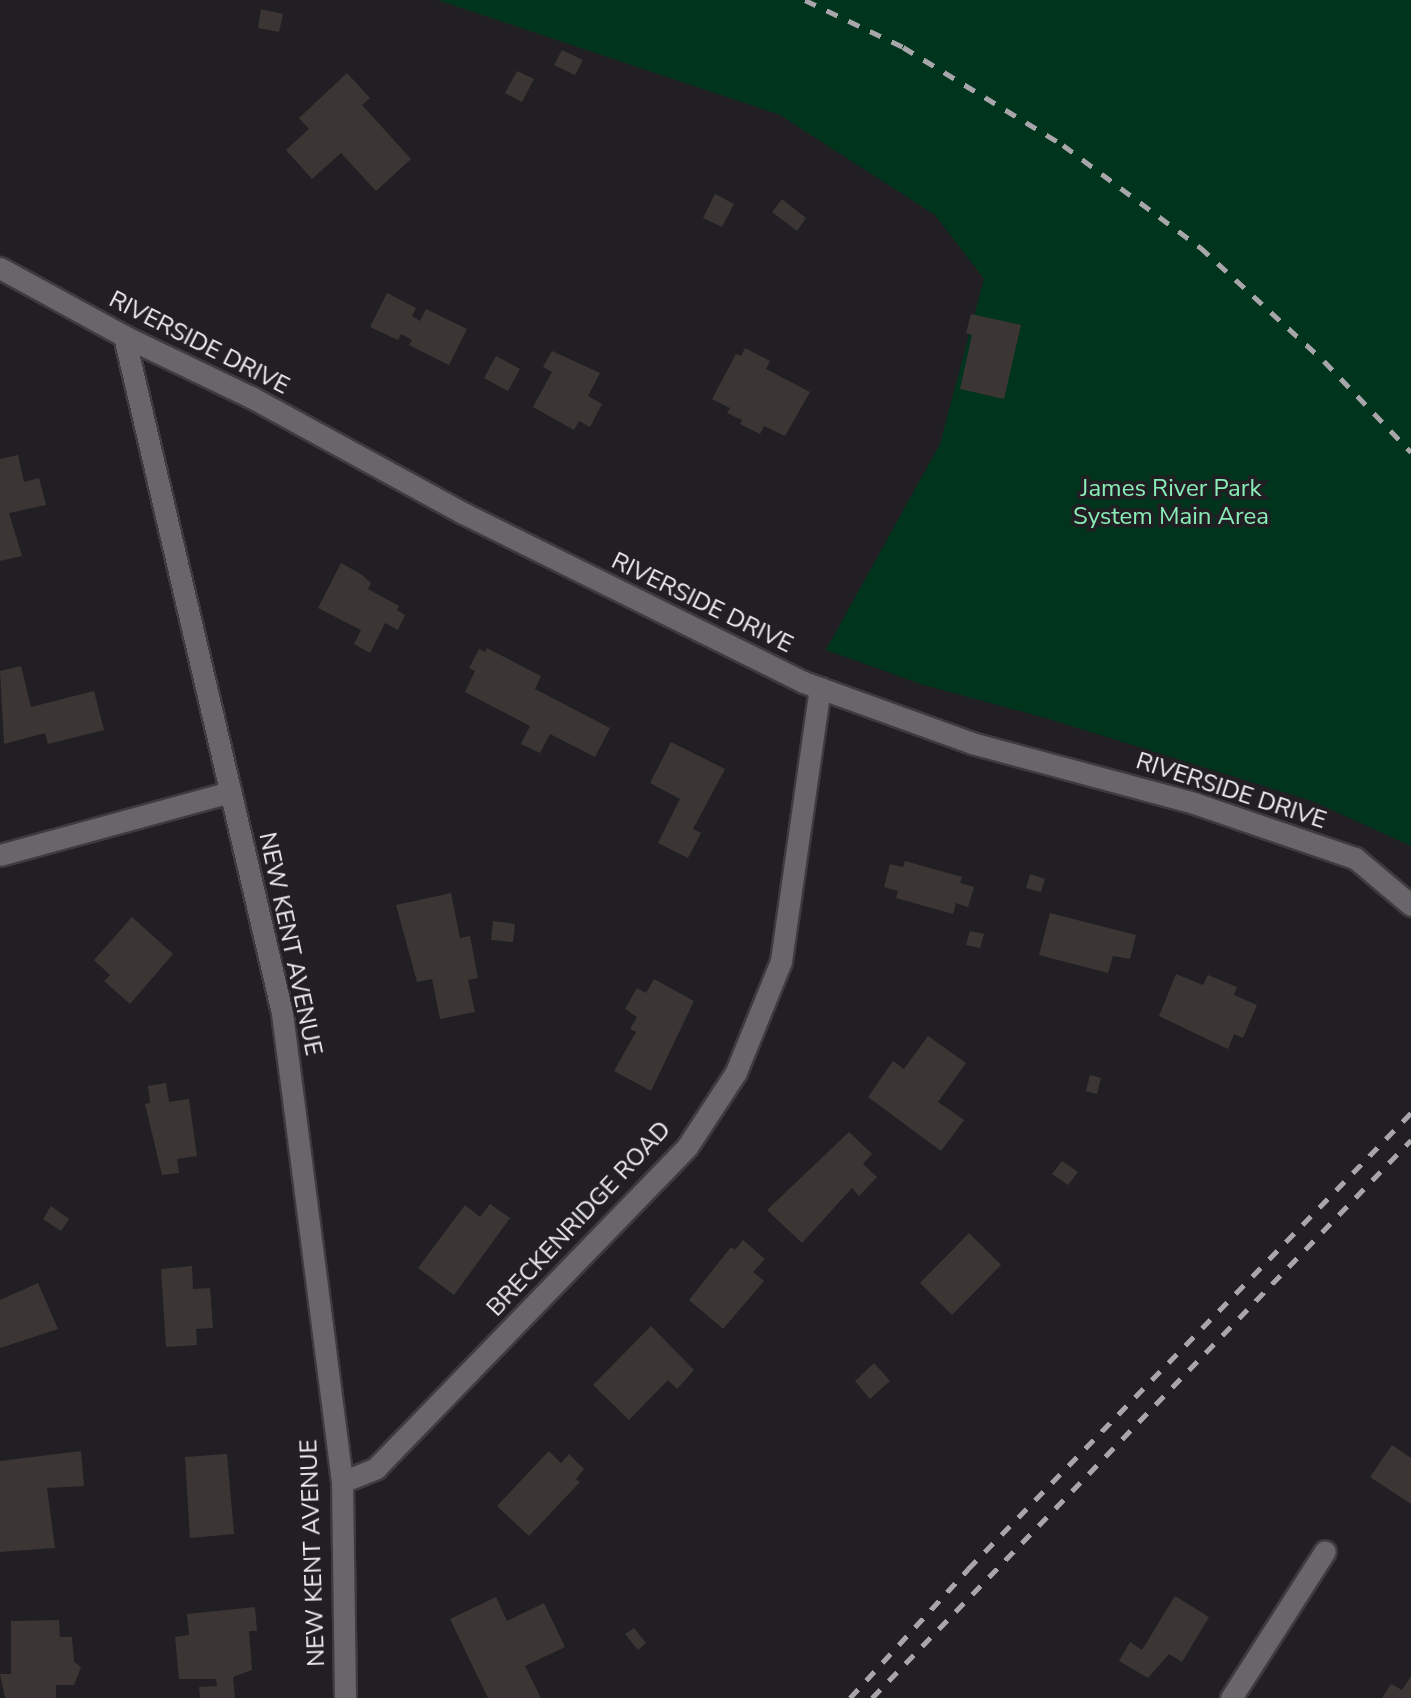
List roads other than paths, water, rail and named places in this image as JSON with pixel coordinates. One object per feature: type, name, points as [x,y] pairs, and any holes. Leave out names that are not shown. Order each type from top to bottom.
[{"type":"street","name":"RIVERSIDE DRIVE","points":[[0,268],[124,336],[251,397],[463,513],[820,688],[972,743],[1194,803],[1355,858],[1411,905]]},
{"type":"street","name":"NEW KENT AVENUE","points":[[124,336],[282,1013],[342,1482],[345,1698]]},
{"type":"street","name":"BRECKENRIDGE ROAD","points":[[342,1482],[376,1468],[677,1157],[736,1072],[781,961],[820,688]]},
{"type":"street","points":[[0,855],[231,792]]},
{"type":"street","points":[[1231,1698],[1325,1551]]},
{"type":"railway","points":[[805,0],[903,47],[1063,145],[1200,247],[1324,361],[1411,452]]},
{"type":"railway","points":[[850,1698],[968,1569],[1411,1113]]},
{"type":"railway","points":[[872,1698],[1411,1140]]},
{"type":"park label","name":"James River Park System Main Area","points":[[1171,503]]}]
